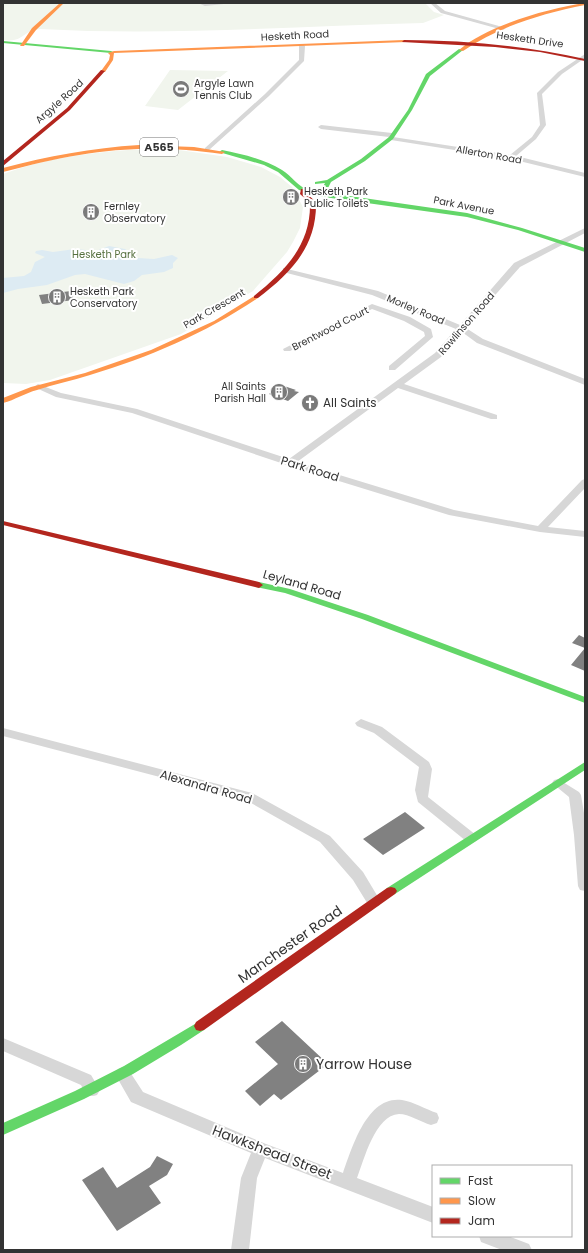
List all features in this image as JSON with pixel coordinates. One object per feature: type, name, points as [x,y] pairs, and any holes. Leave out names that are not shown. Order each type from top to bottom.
[{"type":"main road","points":[[22,45],[34,29],[62,3]]},
{"type":"main road","points":[[313,202],[303,194],[363,160],[392,137],[410,110],[428,75],[471,43],[482,36],[503,28],[554,11],[585,4]]},
{"type":"main road","points":[[3,42],[111,54]]},
{"type":"main road","name":"Hesketh Road","points":[[111,54],[121,52],[398,42],[471,43]]},
{"type":"main road","name":"Hesketh Drive","points":[[471,43],[531,48],[584,58]]},
{"type":"main road","name":"Argyle Road","points":[[3,168],[13,157],[90,89],[104,71],[111,54]]},
{"type":"main road","name":"A565","points":[[3,168],[51,157],[115,148],[207,149],[262,163],[290,179],[290,181],[313,189]]},
{"type":"main road","points":[[13,157],[24,163]]},
{"type":"main road","name":"Park Avenue","points":[[313,189],[336,196],[467,215],[585,250]]},
{"type":"main road","name":"Park Crescent","points":[[23,391],[75,378],[153,351],[206,328],[252,299],[286,270],[305,246],[313,221],[313,202],[317,199],[313,189]]},
{"type":"main road","points":[[10,389],[23,391]]},
{"type":"main road","points":[[3,401],[23,391]]},
{"type":"main road","name":"Leyland Road","points":[[3,523],[287,591],[365,617],[585,700]]},
{"type":"main road","name":"Manchester Road","points":[[3,1129],[92,1090],[169,1048],[374,902],[585,765]]},
{"type":"street","points":[[200,3],[231,3]]},
{"type":"street","points":[[432,3],[443,12],[503,28]]},
{"type":"street","points":[[207,149],[267,95],[302,60],[302,46]]},
{"type":"street","points":[[511,157],[534,138],[543,125],[539,94],[544,86],[553,78],[584,58]]},
{"type":"street","name":"Allerton Road","points":[[321,127],[511,157],[585,175]]},
{"type":"street","name":"Rawlinson Road","points":[[290,463],[438,355],[517,265],[585,230]]},
{"type":"street","name":"Morley Road","points":[[286,270],[385,296],[461,328],[480,341],[585,382]]},
{"type":"street","name":"Brentwood Court","points":[[287,350],[372,306],[385,296]]},
{"type":"street","name":"Brentwood Court","points":[[372,306],[407,319],[422,326],[428,331],[429,337],[392,368]]},
{"type":"street","points":[[407,319],[423,312]]},
{"type":"street","points":[[399,362],[420,369]]},
{"type":"street","points":[[398,385],[494,417]]},
{"type":"street","name":"Park Road","points":[[38,387],[59,395],[134,411],[290,463],[452,512],[540,529],[585,534]]},
{"type":"street","points":[[540,529],[585,482]]},
{"type":"street","points":[[362,723],[378,730],[425,765],[426,773],[420,792],[422,799],[471,838]]},
{"type":"street","name":"Alexandra Road","points":[[3,732],[248,796],[325,839],[358,876],[374,902]]},
{"type":"street","points":[[558,783],[575,795],[581,835],[585,886]]},
{"type":"street","points":[[3,1044],[86,1080],[92,1090]]},
{"type":"street","name":"Hawkshead Street","points":[[123,1074],[137,1097],[260,1149],[348,1181],[432,1215]]},
{"type":"street","points":[[348,1181],[372,1123],[382,1111],[398,1106],[431,1118]]},
{"type":"street","points":[[240,1250],[249,1178],[260,1149]]},
{"type":"street","points":[[490,1237],[523,1250]]},
{"type":"green space","points":[[3,3],[425,3],[434,12],[444,15],[423,23],[232,30],[88,31],[40,29],[29,32],[15,40],[3,40]]},
{"type":"green space","name":"Argyle Lawn Tennis Club","points":[[170,70],[228,71],[178,110],[145,106]]},
{"type":"green space","name":"Hesketh Park","points":[[128,150],[179,150],[227,157],[261,167],[280,177],[292,187],[303,207],[300,228],[293,242],[287,252],[253,291],[181,334],[50,380],[26,384],[3,383],[3,174],[49,161],[96,153]]},
{"type":"shaded area","points":[[109,246],[125,249],[138,258],[154,259],[172,255],[178,258],[173,263],[173,268],[164,272],[142,275],[134,281],[124,284],[85,274],[75,275],[47,285],[18,289],[3,293],[3,278],[24,276],[31,272],[35,262],[45,257],[35,253],[36,251],[42,250],[53,252],[75,249],[96,251]]},
{"type":"building","name":"Hesketh Park Conservatory","points":[[71,291],[74,300],[42,304],[39,295]]},
{"type":"building","name":"All Saints Parish Hall","points":[[281,385],[299,392],[288,401],[269,394]]},
{"type":"building","points":[[579,635],[585,638],[585,648],[572,643]]},
{"type":"building","points":[[585,648],[585,671],[571,665]]},
{"type":"building","points":[[405,812],[425,828],[383,855],[363,839]]},
{"type":"building","name":"Yarrow House","points":[[282,1021],[328,1064],[281,1100],[274,1094],[260,1106],[245,1091],[278,1064],[255,1042]]},
{"type":"building","points":[[157,1156],[173,1164],[167,1175],[149,1186],[161,1203],[117,1231],[82,1180],[103,1167],[117,1188],[150,1167]]},
{"type":"traffic: fast","points":[[3,42],[111,52]]},
{"type":"traffic: fast","points":[[317,183],[329,181],[363,160],[391,138],[410,110],[428,75],[461,50]]},
{"type":"traffic: fast","points":[[222,152],[251,159],[273,167],[305,191],[319,192],[324,189],[329,181]]},
{"type":"traffic: fast","points":[[317,192],[324,195],[467,215],[520,229],[585,250]]},
{"type":"traffic: fast","points":[[259,585],[287,591],[365,617],[585,700]]},
{"type":"traffic: fast","points":[[391,891],[585,765]]},
{"type":"traffic: fast","points":[[3,1129],[79,1095],[129,1070],[177,1042],[200,1026]]},
{"type":"traffic: slow","points":[[22,45],[34,29],[62,3]]},
{"type":"traffic: slow","points":[[461,50],[489,33],[520,21],[537,15],[585,4]]},
{"type":"traffic: slow","points":[[103,71],[111,60],[112,55],[110,53],[114,52],[404,41]]},
{"type":"traffic: slow","points":[[3,170],[57,156],[111,148],[167,146],[222,152]]},
{"type":"traffic: slow","points":[[3,401],[34,388],[87,374],[131,360],[174,343],[216,322],[256,297]]},
{"type":"traffic: jam","points":[[404,41],[495,45],[540,51],[585,60]]},
{"type":"traffic: jam","points":[[3,164],[68,109],[103,71]]},
{"type":"traffic: jam","points":[[256,297],[274,282],[298,256],[309,235],[313,219],[313,202],[303,194],[303,190]]},
{"type":"traffic: jam","points":[[3,523],[259,585]]},
{"type":"traffic: jam","points":[[200,1026],[391,891]]},
{"type":"place","name":"Argyle Lawn Tennis Club","points":[[181,89]]},
{"type":"place","name":"Hesketh Park Public Toilets","points":[[291,197]]},
{"type":"place","name":"Fernley Observatory","points":[[91,212]]},
{"type":"place","name":"Hesketh Park Conservatory","points":[[57,297]]},
{"type":"place","name":"All Saints Parish Hall","points":[[279,392]]},
{"type":"place","name":"All Saints","points":[[310,403]]},
{"type":"place","name":"Yarrow House","points":[[303,1064]]}]
